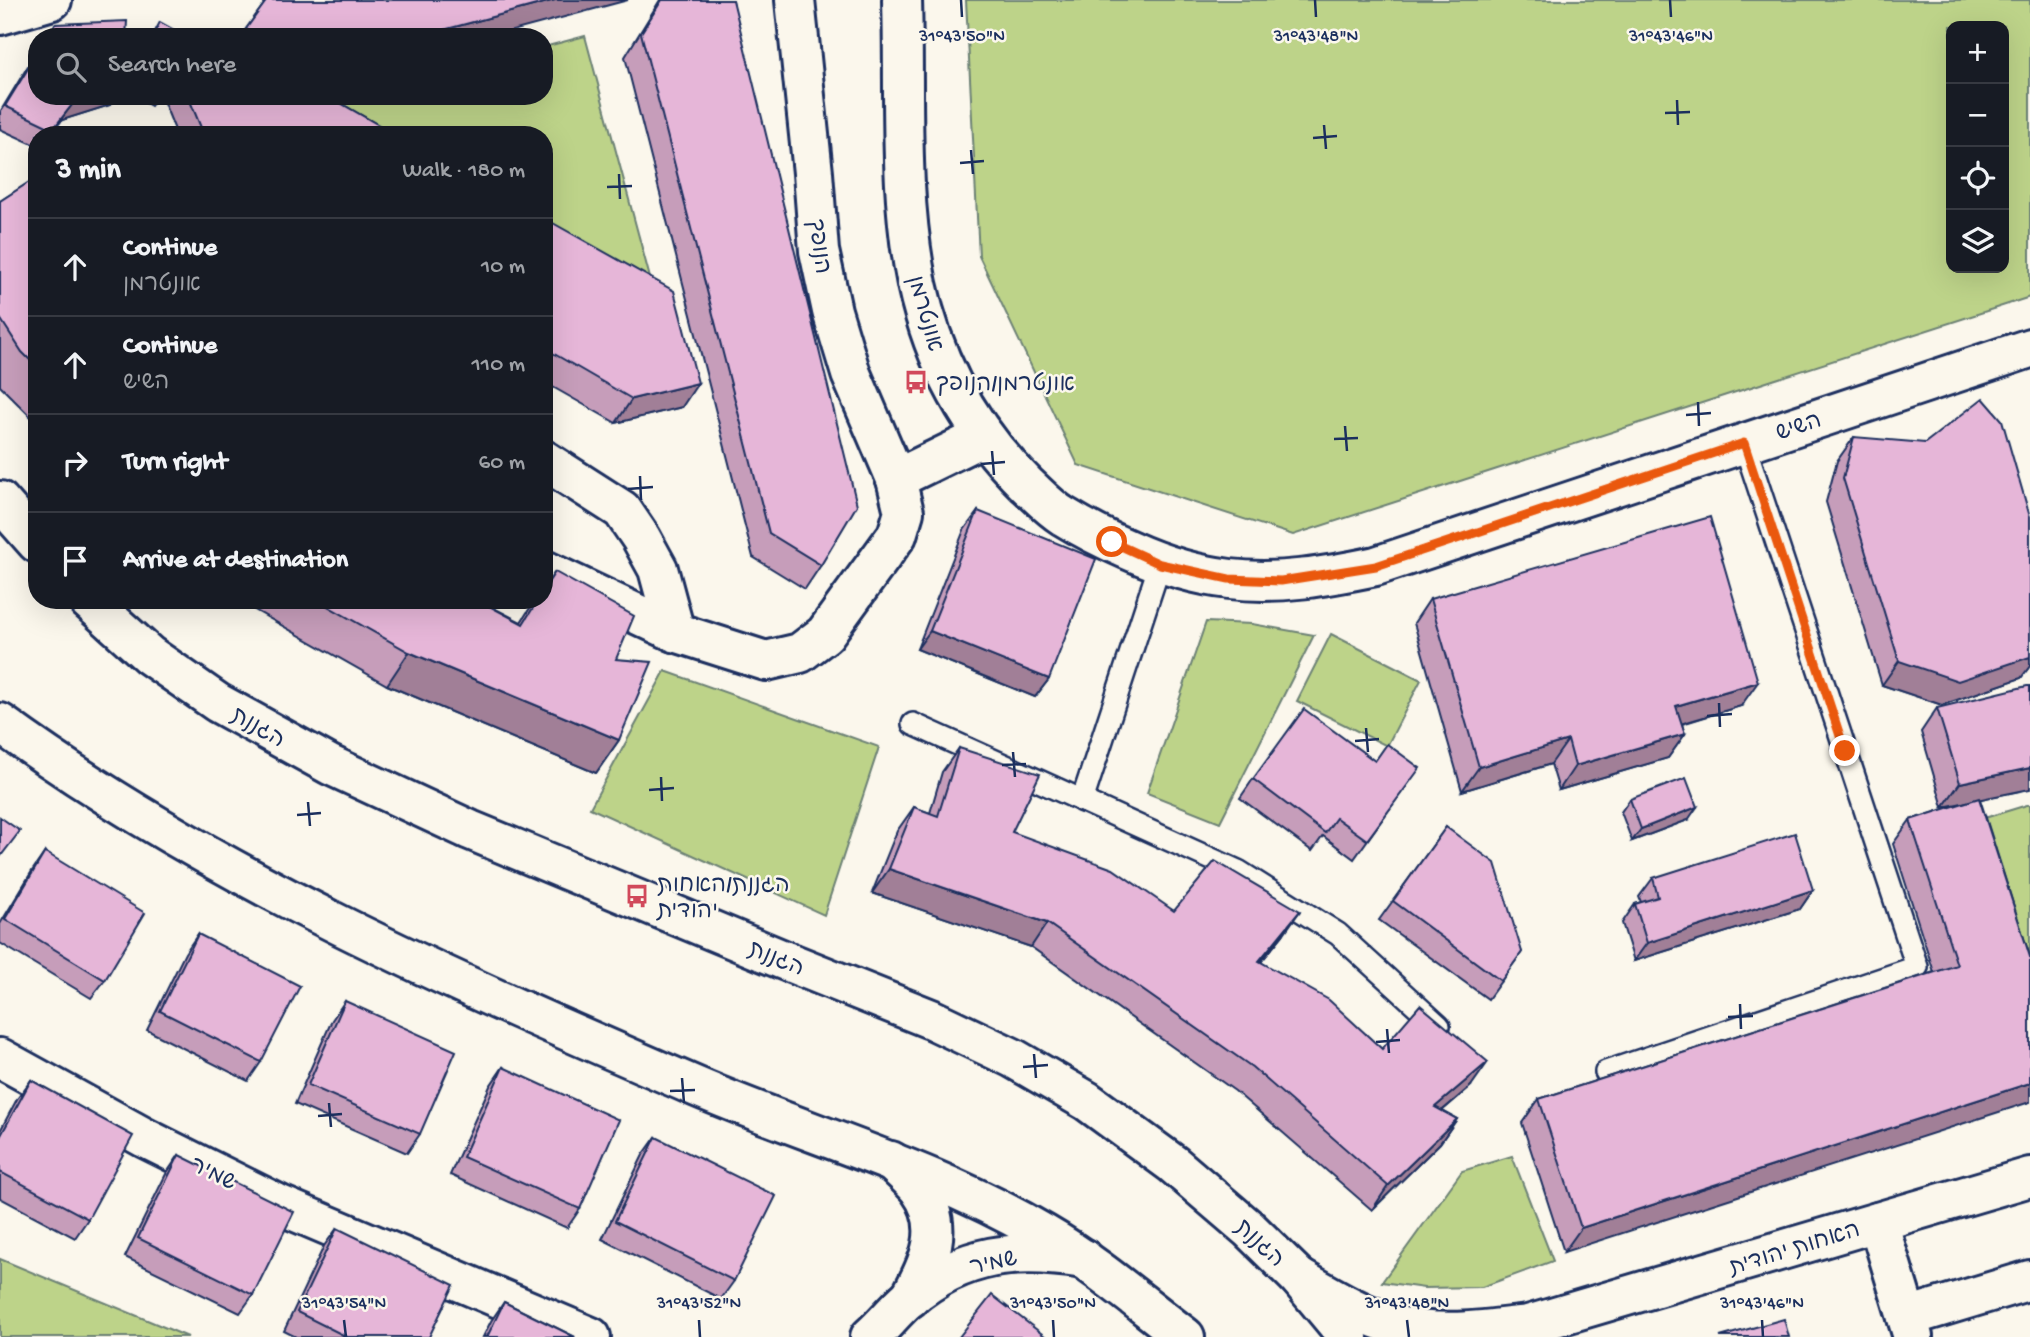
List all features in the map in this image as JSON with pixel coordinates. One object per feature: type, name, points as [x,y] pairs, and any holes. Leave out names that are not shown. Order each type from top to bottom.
[{"type":"street","points":[[0,15],[52,0]]},
{"type":"street","name":"הנופך","points":[[553,574],[675,632],[766,661],[800,653],[825,634],[897,535],[904,512],[896,479],[851,374],[832,311],[819,251],[795,0]]},
{"type":"street","name":"אונטרמן","points":[[902,0],[903,166],[908,228],[917,285],[943,368],[964,408],[1002,460],[1061,515],[1160,564]]},
{"type":"street","name":"השיש","points":[[1160,564],[1229,579],[1281,581],[1376,566],[2030,348]]},
{"type":"street","points":[[896,479],[984,436]]},
{"type":"street","points":[[553,466],[622,510],[658,569],[675,632]]},
{"type":"street","points":[[0,502],[28,533]]},
{"type":"street","name":"הגננת","points":[[99,609],[149,655],[218,703],[330,765],[470,830],[931,1019],[1013,1058],[1087,1101],[1173,1164],[1249,1228],[1299,1278],[1348,1337]]},
{"type":"street","points":[[0,723],[50,759],[177,839],[334,922],[522,1012],[725,1098],[891,1161],[1044,1233],[1084,1259],[1185,1337]]},
{"type":"street","name":"שמיר","points":[[0,1058],[145,1138],[280,1205],[591,1337]]},
{"type":"street","name":"שמיר","points":[[891,1161],[919,1189],[929,1208],[934,1229],[928,1264],[910,1298]]},
{"type":"street","name":"האחות יהודית","points":[[1299,1278],[1352,1307],[1399,1326],[1476,1331],[1528,1325],[1542,1327],[2030,1177]]},
{"type":"street","points":[[1878,1222],[1910,1327],[2030,1279]]},
{"type":"street","name":"שמיר","points":[[870,1337],[910,1298],[949,1272],[970,1263],[997,1256],[1046,1253],[1084,1259]]},
{"type":"lane","points":[[1606,1072],[1917,967],[1744,443]]},
{"type":"lane","points":[[1082,801],[1160,564]]},
{"type":"lane","points":[[913,724],[1238,871],[1338,934],[1443,1030]]},
{"type":"green space","points":[[966,0],[2030,0],[2030,297],[1293,535],[1078,465],[979,256]]},
{"type":"green space","points":[[585,36],[653,289],[553,235],[553,126],[353,126],[318,107],[553,105],[553,45]]},
{"type":"green space","points":[[1206,622],[1252,624],[1314,635],[1220,822],[1147,793]]},
{"type":"green space","points":[[1331,634],[1421,680],[1387,746],[1297,701]]},
{"type":"green space","points":[[665,671],[879,747],[824,915],[590,808]]},
{"type":"green space","points":[[2030,805],[2030,957],[1975,821]]},
{"type":"green space","points":[[1512,1156],[1553,1261],[1482,1287],[1424,1288],[1382,1282],[1462,1171]]},
{"type":"green space","points":[[0,1259],[188,1337],[0,1337]]},
{"type":"building","points":[[267,0],[555,0],[451,28],[247,28]]},
{"type":"building","points":[[662,0],[733,0],[857,505],[821,565],[769,533],[641,33]]},
{"type":"building","points":[[127,21],[127,28],[53,28],[55,24]]},
{"type":"building","points":[[160,22],[171,28],[157,28]]},
{"type":"building","points":[[28,69],[28,105],[72,105],[55,126],[47,126],[5,106]]},
{"type":"building","points":[[192,105],[344,105],[380,126],[200,126]]},
{"type":"building","points":[[28,183],[28,358],[0,318],[0,201]]},
{"type":"building","points":[[553,223],[674,291],[698,383],[632,399],[553,353]]},
{"type":"building","points":[[1983,398],[2002,420],[2030,517],[2030,657],[1958,681],[1899,661],[1843,478],[1854,437],[1925,443]]},
{"type":"building","points":[[978,511],[1096,559],[1049,679],[930,631]]},
{"type":"building","points":[[1710,517],[1758,682],[1676,706],[1685,734],[1575,766],[1568,740],[1479,767],[1430,599]]},
{"type":"building","points":[[555,572],[634,616],[616,659],[652,662],[619,740],[409,652],[333,609],[495,609],[523,624],[532,609],[553,609]]},
{"type":"building","points":[[2030,686],[2030,768],[1960,783],[1937,708]]},
{"type":"building","points":[[1304,709],[1375,761],[1387,744],[1420,768],[1367,840],[1336,818],[1325,833],[1253,779]]},
{"type":"building","points":[[959,748],[1040,774],[1012,832],[1113,869],[1174,911],[1215,861],[1300,911],[1259,961],[1329,1000],[1382,1049],[1420,1005],[1488,1062],[1435,1107],[1457,1119],[1388,1186],[1252,1067],[1047,923],[889,869],[914,807],[938,816]]},
{"type":"building","points":[[1686,778],[1697,807],[1641,829],[1630,799]]},
{"type":"building","points":[[1979,798],[2030,957],[2030,1083],[1581,1228],[1539,1099],[1957,965],[1910,820]]},
{"type":"building","points":[[0,817],[20,831],[0,857]]},
{"type":"building","points":[[1446,827],[1495,863],[1522,952],[1501,981],[1393,901]]},
{"type":"building","points":[[1795,833],[1813,890],[1647,943],[1635,904],[1658,897],[1653,878]]},
{"type":"building","points":[[45,852],[145,913],[105,980],[5,919]]},
{"type":"building","points":[[198,934],[300,986],[261,1062],[160,1011]]},
{"type":"building","points":[[345,1001],[456,1051],[420,1134],[308,1085]]},
{"type":"building","points":[[503,1067],[619,1120],[580,1209],[463,1157]]},
{"type":"building","points":[[31,1080],[133,1136],[88,1219],[0,1172],[0,1137]]},
{"type":"building","points":[[656,1137],[776,1196],[734,1281],[615,1221]]},
{"type":"building","points":[[179,1155],[294,1212],[253,1295],[138,1238]]},
{"type":"building","points":[[337,1228],[454,1285],[429,1337],[347,1337],[297,1312]]},
{"type":"building","points":[[992,1295],[1046,1337],[959,1337]]},
{"type":"building","points":[[504,1302],[575,1337],[487,1337]]},
{"type":"building","points":[[1784,1319],[1789,1337],[1720,1337]]},
{"type":"place","name":"אונטרמן/הנופך","points":[[916,382]]},
{"type":"place","name":"הגננת/האחות יהודית","points":[[637,896]]},
{"type":"route","points":[[1112,542],[1160,564],[1229,579],[1281,581],[1331,575],[1376,566],[1744,443],[1845,751]]}]
